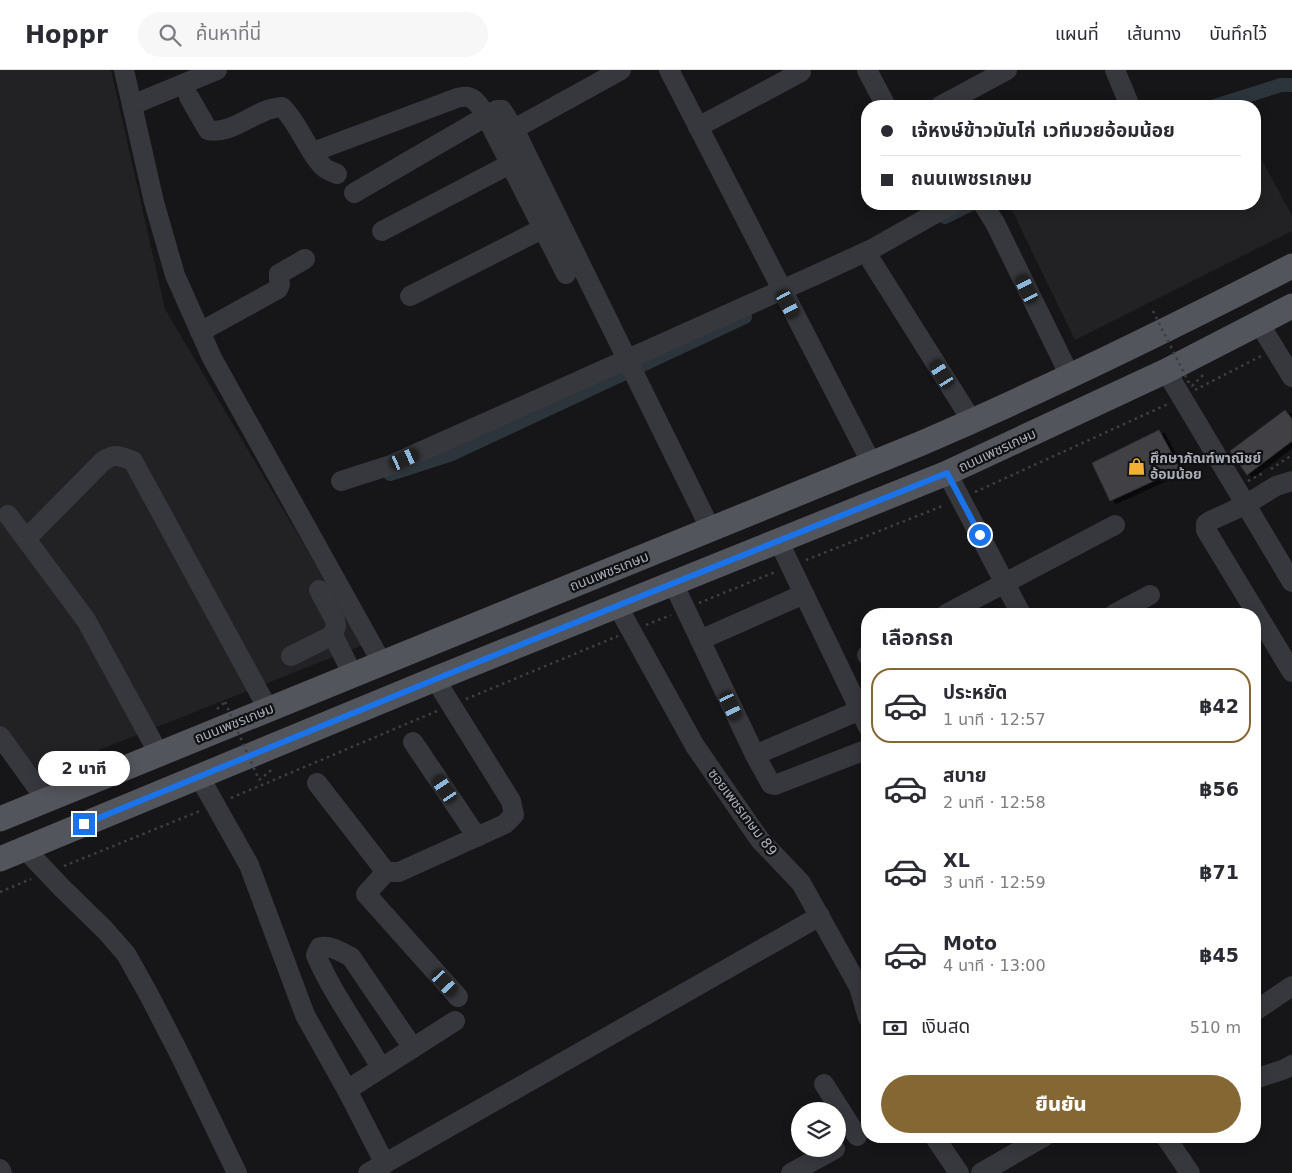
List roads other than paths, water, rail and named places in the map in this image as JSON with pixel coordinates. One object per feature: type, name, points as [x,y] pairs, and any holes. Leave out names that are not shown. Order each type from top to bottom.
[{"type":"main road","name":"ถนนเพชรเกษม","points":[[0,819],[872,464],[1070,376],[1203,312],[1292,266]]},
{"type":"main road","name":"ถนนเพชรเกษม","points":[[0,859],[435,679],[947,473],[1166,371],[1292,306]]},
{"type":"main road","points":[[1203,312],[1220,343]]},
{"type":"main road","points":[[1147,339],[1166,371]]},
{"type":"main road","points":[[1016,401],[1034,433]]},
{"type":"street","points":[[124,70],[163,239],[175,274],[200,332],[216,366],[382,663]]},
{"type":"street","points":[[132,105],[217,70]]},
{"type":"street","points":[[514,129],[621,70]]},
{"type":"street","points":[[668,70],[872,464]]},
{"type":"street","points":[[867,70],[883,100]]},
{"type":"street","points":[[951,100],[1007,70]]},
{"type":"street","points":[[1115,70],[1128,100]]},
{"type":"street","points":[[698,127],[801,72]]},
{"type":"street","points":[[312,152],[462,96],[473,98],[486,116],[566,274]]},
{"type":"street","points":[[188,97],[208,130],[216,133],[265,110],[282,107],[291,116],[318,161],[326,169],[336,174]]},
{"type":"street","points":[[354,193],[486,116],[497,110],[502,110],[514,129],[711,530]]},
{"type":"street","points":[[382,231],[510,164]]},
{"type":"street","points":[[340,481],[391,465],[630,365],[784,295],[941,210]]},
{"type":"street","points":[[987,210],[995,222],[1070,376]]},
{"type":"street","points":[[410,296],[542,229]]},
{"type":"street","points":[[200,332],[278,289],[280,284],[279,274],[305,259]]},
{"type":"street","points":[[872,262],[972,421]]},
{"type":"street","points":[[1259,323],[1292,377]]},
{"type":"street","points":[[1166,371],[1186,392],[1240,496],[1292,582]]},
{"type":"street","points":[[26,539],[102,461],[111,455],[133,461],[268,709]]},
{"type":"street","points":[[947,473],[1018,608]]},
{"type":"street","points":[[1252,608],[1206,530],[1206,524],[1240,496],[1292,481]]},
{"type":"street","points":[[8,515],[86,620],[159,754]]},
{"type":"street","points":[[957,608],[1115,525]]},
{"type":"street","points":[[779,542],[861,713]]},
{"type":"street","points":[[673,584],[769,782],[775,785],[861,756]]},
{"type":"street","points":[[291,656],[333,634],[336,626],[335,620],[319,590]]},
{"type":"street","points":[[700,640],[804,594]]},
{"type":"street","points":[[1125,608],[1150,595]]},
{"type":"street","name":"ซอยเพชรเกษม 89","points":[[617,605],[695,746],[760,840],[801,883],[859,987],[861,994]]},
{"type":"street","points":[[1261,623],[1292,672]]},
{"type":"street","points":[[333,634],[353,675]]},
{"type":"street","points":[[435,679],[511,801],[514,814],[505,824],[477,837],[399,872],[386,872],[366,894],[458,997]]},
{"type":"street","points":[[755,755],[861,720]]},
{"type":"street","points":[[0,736],[46,800]]},
{"type":"street","points":[[412,742],[477,837]]},
{"type":"street","points":[[200,776],[249,866],[305,1015],[347,1090],[376,1169],[820,916]]},
{"type":"street","points":[[317,783],[386,872]]},
{"type":"street","points":[[24,849],[37,875],[105,930],[126,954],[180,1055],[237,1173]]},
{"type":"street","points":[[381,1068],[367,1042],[324,974],[316,955],[320,947],[335,949],[351,957],[413,1048]]},
{"type":"street","points":[[1261,1007],[1292,986]]},
{"type":"street","points":[[347,1090],[455,1021]]},
{"type":"street","points":[[1261,1077],[1292,1065]]},
{"type":"street","points":[[824,1084],[861,1132]]},
{"type":"street","points":[[846,1142],[861,1134]]},
{"type":"street","points":[[939,1143],[959,1173]]},
{"type":"street","points":[[980,1173],[1034,1143]]},
{"type":"street","points":[[1171,1143],[1190,1173]]},
{"type":"street","points":[[791,1173],[820,1157]]},
{"type":"waterway","points":[[1234,100],[1281,85],[1292,85]]},
{"type":"waterway","points":[[945,217],[959,210]]},
{"type":"waterway","points":[[390,474],[452,454],[745,317]]},
{"type":"place","name":"ศึกษาภัณฑ์พาณิชย์ อ้อมน้อย","points":[[1136,466]]}]
